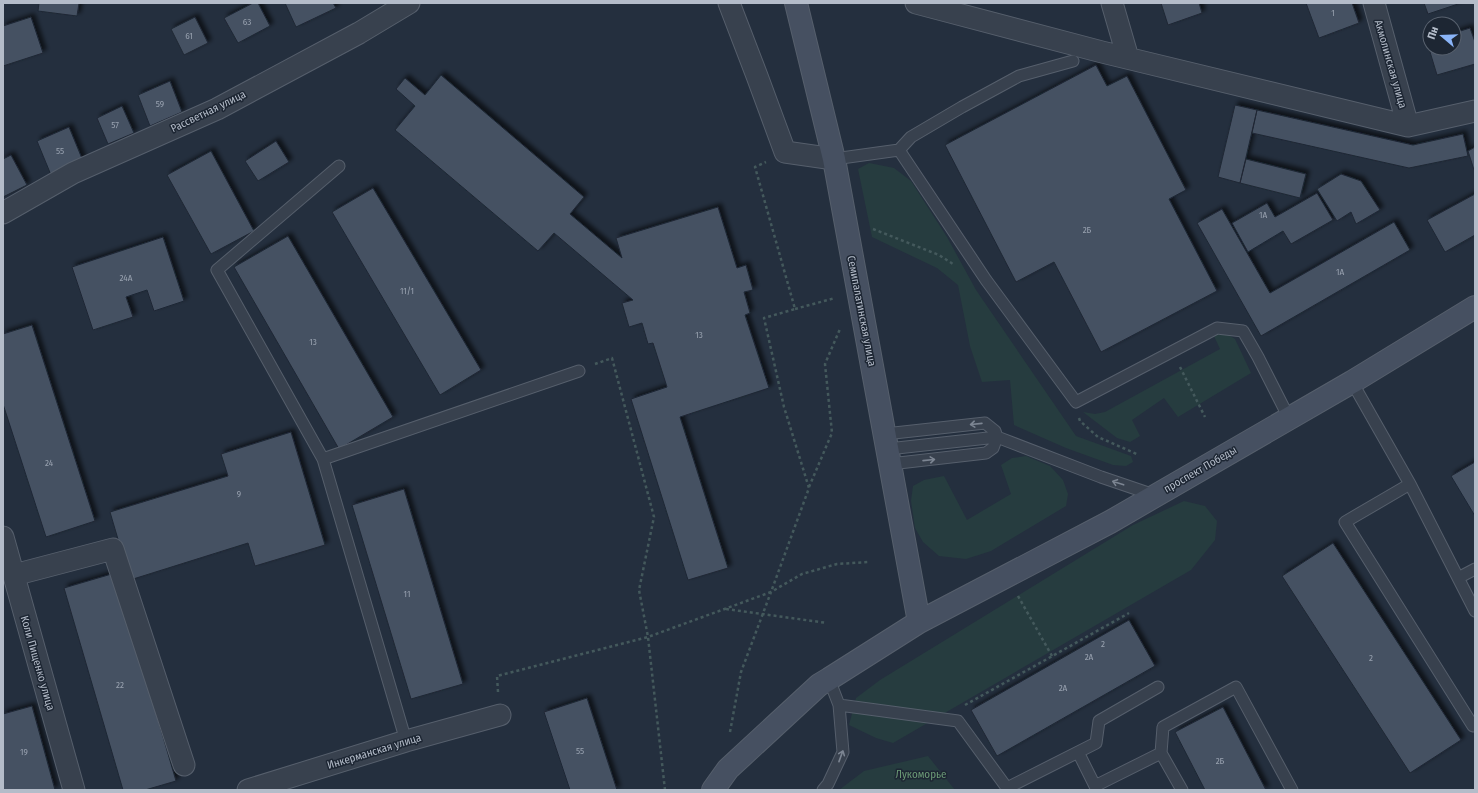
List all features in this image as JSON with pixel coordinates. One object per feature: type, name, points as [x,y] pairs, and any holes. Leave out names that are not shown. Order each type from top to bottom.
[{"type":"main road","name":"Семипалатинская улица","points":[[796,3],[834,159],[919,622]]},
{"type":"main road","name":"проспект Победы","points":[[713,790],[728,769],[819,685],[919,622],[1110,522],[1352,382],[1475,307]]},
{"type":"street","name":"Рассветная улица","points":[[3,213],[73,173],[217,109],[359,34],[409,3]]},
{"type":"street","points":[[729,3],[785,152],[834,159]]},
{"type":"street","points":[[916,3],[1128,58],[1408,126],[1475,111]]},
{"type":"street","points":[[1112,3],[1128,58]]},
{"type":"street","name":"Акмолинская улица","points":[[1374,3],[1408,126]]},
{"type":"street","name":"Коли Пищенко улица","points":[[3,537],[74,790]]},
{"type":"street","points":[[14,575],[113,549],[184,765]]},
{"type":"street","name":"Инкерманская улица","points":[[248,790],[406,741],[500,715]]},
{"type":"lane","points":[[834,159],[899,150],[911,137],[962,106],[1019,76],[1073,61]]},
{"type":"lane","points":[[899,150],[989,284],[1076,402],[1217,328],[1243,331],[1289,418]]},
{"type":"lane","points":[[339,166],[217,270],[323,459],[406,741]]},
{"type":"lane","points":[[323,459],[579,371]]},
{"type":"lane","points":[[1352,382],[1410,484],[1475,611]]},
{"type":"lane","points":[[985,423],[995,431],[997,437],[993,448],[986,453],[888,449],[985,423]]},
{"type":"lane","points":[[997,437],[1101,477],[1155,495]]},
{"type":"lane","points":[[1410,484],[1345,522],[1473,726]]},
{"type":"lane","points":[[1458,578],[1475,568]]},
{"type":"lane","points":[[823,790],[828,784],[843,752],[839,706],[829,679]]},
{"type":"lane","points":[[839,706],[958,721],[1007,788],[1096,743],[1099,721],[1158,687]]},
{"type":"lane","points":[[1182,790],[1162,753],[1163,726],[1236,687],[1292,790]]},
{"type":"lane","points":[[1078,752],[1095,786],[1162,753]]},
{"type":"path","points":[[785,152],[755,168],[795,309]]},
{"type":"path","points":[[873,229],[939,255],[959,267]]},
{"type":"path","points":[[809,488],[784,407],[764,318],[835,298]]},
{"type":"path","points":[[730,732],[741,672],[809,488],[832,433],[825,364],[840,329]]},
{"type":"path","points":[[1172,351],[1205,417]]},
{"type":"path","points":[[579,371],[612,358],[654,517],[639,590],[648,637],[665,790]]},
{"type":"path","points":[[1080,421],[1098,436],[1139,455]]},
{"type":"path","points":[[500,715],[497,676],[648,637],[771,592],[802,574],[837,564],[868,562]]},
{"type":"path","points":[[1017,594],[1052,656]]},
{"type":"path","points":[[726,608],[763,615],[827,623]]},
{"type":"path","points":[[958,721],[961,708],[1129,613]]},
{"type":"green space","points":[[869,163],[894,168],[911,181],[947,237],[976,290],[1076,436],[1131,456],[1133,462],[1126,466],[1113,465],[1066,448],[1014,425],[1010,380],[982,382],[970,346],[958,285],[937,268],[872,237],[858,169]]},
{"type":"green space","points":[[1219,333],[1227,334],[1235,339],[1251,373],[1178,417],[1164,398],[1132,420],[1140,436],[1130,442],[1117,438],[1083,412],[1095,414],[1105,412],[1220,349],[1214,336]]},
{"type":"green space","points":[[1026,456],[1050,466],[1063,480],[1068,494],[1066,506],[991,551],[966,559],[939,556],[923,542],[915,528],[911,501],[913,486],[924,480],[944,476],[967,520],[1011,494],[1001,465],[1012,458]]},
{"type":"green space","points":[[1184,501],[1205,506],[1217,521],[1215,540],[1191,570],[893,743],[876,738],[849,725],[856,698],[880,680],[1133,525]]},
{"type":"green space","name":"Лукоморье","points":[[928,756],[955,790],[839,790],[864,771]]},
{"type":"building","points":[[39,3],[79,3],[77,16],[38,11]]},
{"type":"building","points":[[253,3],[258,3],[270,26],[238,43],[224,18]]},
{"type":"building","points":[[285,3],[333,3],[336,8],[296,27]]},
{"type":"building","points":[[1161,3],[1199,3],[1202,13],[1168,25]]},
{"type":"building","points":[[1306,3],[1352,3],[1359,23],[1319,38]]},
{"type":"building","points":[[1424,3],[1461,3],[1428,14]]},
{"type":"building","points":[[31,17],[43,53],[3,66],[3,26]]},
{"type":"building","points":[[195,17],[208,43],[184,55],[171,29]]},
{"type":"building","points":[[1470,28],[1475,42],[1475,64],[1437,75],[1431,56],[1462,56],[1462,30]]},
{"type":"building","points":[[1096,65],[1107,86],[1127,76],[1186,190],[1169,199],[1217,291],[1101,352],[1054,262],[1016,282],[945,145]]},
{"type":"building","points":[[441,75],[584,197],[570,214],[622,258],[616,238],[718,207],[737,268],[746,265],[753,290],[744,292],[750,313],[745,315],[769,388],[680,417],[728,568],[688,580],[631,399],[667,387],[653,343],[648,344],[642,323],[629,327],[622,303],[633,300],[554,233],[538,251],[395,130],[415,106],[396,89],[405,78],[425,95]]},
{"type":"building","points":[[170,81],[182,112],[150,126],[138,95]]},
{"type":"building","points":[[1235,105],[1257,110],[1240,183],[1218,177]]},
{"type":"building","points":[[122,106],[134,133],[108,144],[97,118]]},
{"type":"building","points":[[1257,110],[1413,145],[1463,134],[1468,156],[1409,168],[1252,133]]},
{"type":"building","points":[[69,127],[83,161],[51,175],[37,141]]},
{"type":"building","points":[[276,141],[289,162],[258,181],[245,161]]},
{"type":"building","points":[[1475,147],[1475,170],[1474,170],[1468,151]]},
{"type":"building","points":[[211,151],[254,231],[211,254],[167,175]]},
{"type":"building","points":[[11,155],[27,185],[3,197],[3,159]]},
{"type":"building","points":[[1246,159],[1306,174],[1300,198],[1240,183]]},
{"type":"building","points":[[1341,174],[1361,181],[1380,210],[1356,224],[1351,212],[1337,221],[1317,189]]},
{"type":"building","points":[[373,188],[481,370],[440,395],[332,212]]},
{"type":"building","points":[[1317,193],[1333,220],[1291,244],[1283,231],[1248,252],[1232,223],[1267,203],[1275,217]]},
{"type":"building","points":[[1475,194],[1475,235],[1445,252],[1427,220]]},
{"type":"building","points":[[1222,209],[1270,293],[1394,222],[1410,250],[1261,336],[1197,223]]},
{"type":"building","points":[[288,236],[393,417],[339,449],[234,267]]},
{"type":"building","points":[[163,237],[184,301],[154,311],[147,290],[126,297],[133,317],[93,330],[72,267]]},
{"type":"building","points":[[32,325],[95,521],[46,537],[3,404],[3,334]]},
{"type":"building","points":[[291,432],[325,545],[255,566],[248,543],[130,580],[110,512],[228,476],[221,454]]},
{"type":"building","points":[[1475,462],[1475,516],[1451,476]]},
{"type":"building","points":[[404,489],[463,684],[411,699],[352,505]]},
{"type":"building","points":[[1333,543],[1461,740],[1410,773],[1282,576]]},
{"type":"building","points":[[115,573],[176,781],[145,790],[123,790],[64,588]]},
{"type":"building","points":[[1129,620],[1155,666],[997,756],[971,710]]},
{"type":"building","points":[[587,698],[617,790],[570,790],[544,712]]},
{"type":"building","points":[[32,706],[55,790],[3,790],[3,714]]},
{"type":"building","points":[[1223,707],[1266,790],[1205,790],[1175,732]]}]
